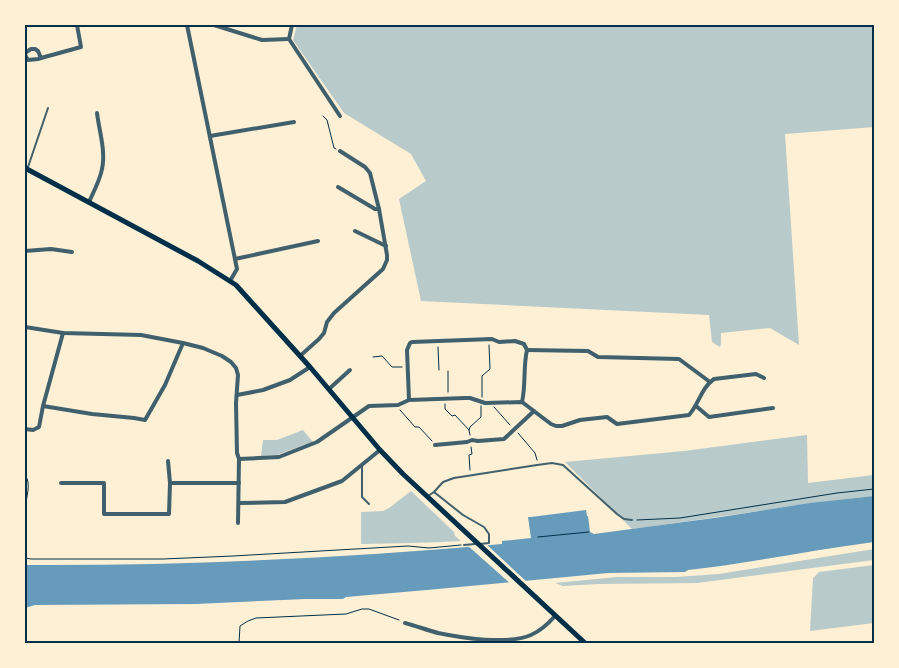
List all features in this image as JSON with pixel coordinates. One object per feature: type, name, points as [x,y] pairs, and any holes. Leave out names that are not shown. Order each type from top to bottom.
[{"type":"main road","points":[[26,169],[198,261],[230,281],[245,294],[402,474],[585,643]]},
{"type":"street","points":[[41,58],[35,49],[30,49],[25,54],[28,60],[38,59],[81,47],[77,25]]},
{"type":"street","points":[[187,25],[237,269],[230,281]]},
{"type":"street","points":[[214,25],[262,40],[289,39]]},
{"type":"street","points":[[292,25],[289,39],[340,116]]},
{"type":"street","points":[[89,202],[100,178],[103,158],[97,112]]},
{"type":"street","points":[[210,136],[294,122]]},
{"type":"street","points":[[300,356],[324,333],[327,322],[334,313],[383,269],[387,260],[379,209],[370,173],[365,167],[340,152]]},
{"type":"street","points":[[338,187],[375,209],[379,209]]},
{"type":"street","points":[[355,231],[386,246]]},
{"type":"street","points":[[235,259],[318,240]]},
{"type":"street","points":[[25,251],[50,249],[72,252]]},
{"type":"street","points":[[25,327],[63,333],[141,336],[183,343],[203,348],[231,362],[236,368],[238,375],[236,403],[236,453],[239,459],[238,523]]},
{"type":"street","points":[[25,429],[33,430],[39,427],[63,333]]},
{"type":"street","points":[[409,400],[407,350],[410,343],[492,339],[499,342],[515,341],[524,344],[527,350],[522,402]]},
{"type":"street","points":[[43,406],[145,420],[165,385],[183,343]]},
{"type":"street","points":[[527,350],[588,351],[598,357],[679,359],[710,382]]},
{"type":"street","points":[[237,395],[263,390],[290,380],[310,367]]},
{"type":"street","points":[[329,389],[350,370]]},
{"type":"street","points":[[239,459],[279,457],[317,442],[369,406],[398,405],[409,400],[470,398],[480,403],[522,402],[551,424],[562,426],[580,420],[608,417],[617,424],[689,415],[696,406],[697,400],[714,379],[756,374],[764,378]]},
{"type":"street","points":[[696,406],[710,417],[773,408]]},
{"type":"street","points":[[435,445],[504,438],[534,411]]},
{"type":"street","points":[[239,503],[284,502],[342,481],[380,450]]},
{"type":"street","points":[[61,483],[104,483],[104,514],[170,514],[168,461]]},
{"type":"street","points":[[170,483],[238,483]]},
{"type":"street","points":[[405,622],[448,635],[499,640],[519,639],[530,636],[540,630],[555,616]]},
{"type":"lane","points":[[26,169],[48,108]]},
{"type":"lane","points":[[426,497],[434,492],[443,482],[454,478],[537,465],[563,465],[624,520],[632,520]]},
{"type":"lane","points":[[362,466],[362,497],[369,504]]},
{"type":"lane","points":[[434,492],[463,515],[484,526],[487,530],[489,543],[464,545]]},
{"type":"path","points":[[323,116],[328,120],[334,148],[340,152]]},
{"type":"path","points":[[469,430],[481,417],[482,376],[490,369],[489,339]]},
{"type":"path","points":[[438,341],[439,370]]},
{"type":"path","points":[[373,357],[382,356],[392,367],[407,367]]},
{"type":"path","points":[[448,371],[445,409],[452,416],[455,415],[469,430],[472,440],[472,454],[469,455],[470,470]]},
{"type":"path","points":[[490,403],[535,453],[537,465]]},
{"type":"path","points":[[398,405],[415,427],[418,426],[435,445]]},
{"type":"path","points":[[25,475],[29,483],[25,508]]},
{"type":"path","points":[[632,520],[680,518],[837,493],[874,489]]},
{"type":"path","points":[[538,537],[589,532]]},
{"type":"path","points":[[25,558],[163,559],[408,546],[429,548],[464,545]]},
{"type":"path","points":[[239,643],[240,626],[256,618],[346,614],[369,609],[405,622]]},
{"type":"shaded area","points":[[297,25],[874,25],[874,127],[785,134],[799,345],[770,328],[721,333],[720,347],[712,342],[709,315],[421,301],[399,199],[426,181],[411,154],[344,113],[293,40]]},
{"type":"shaded area","points":[[303,430],[313,442],[277,455],[261,456],[263,440],[277,440]]},
{"type":"shaded area","points":[[807,435],[808,483],[874,475],[874,496],[632,529],[565,462],[684,451]]},
{"type":"shaded area","points":[[411,491],[461,541],[361,544],[361,512],[383,511]]},
{"type":"shaded area","points":[[874,549],[874,560],[697,583],[563,586],[555,583],[617,577],[676,577],[719,574]]},
{"type":"shaded area","points":[[874,565],[874,623],[810,631],[813,578],[819,572]]},
{"type":"water","points":[[874,496],[874,542],[688,570],[685,572],[608,573],[346,597],[343,599],[195,604],[35,605],[25,608],[25,565],[204,562],[442,549],[502,544],[502,541],[531,538],[528,517],[586,510],[590,532],[594,534],[810,503]]},
{"type":"pier","points":[[485,543],[528,583],[512,585],[467,545]]}]
